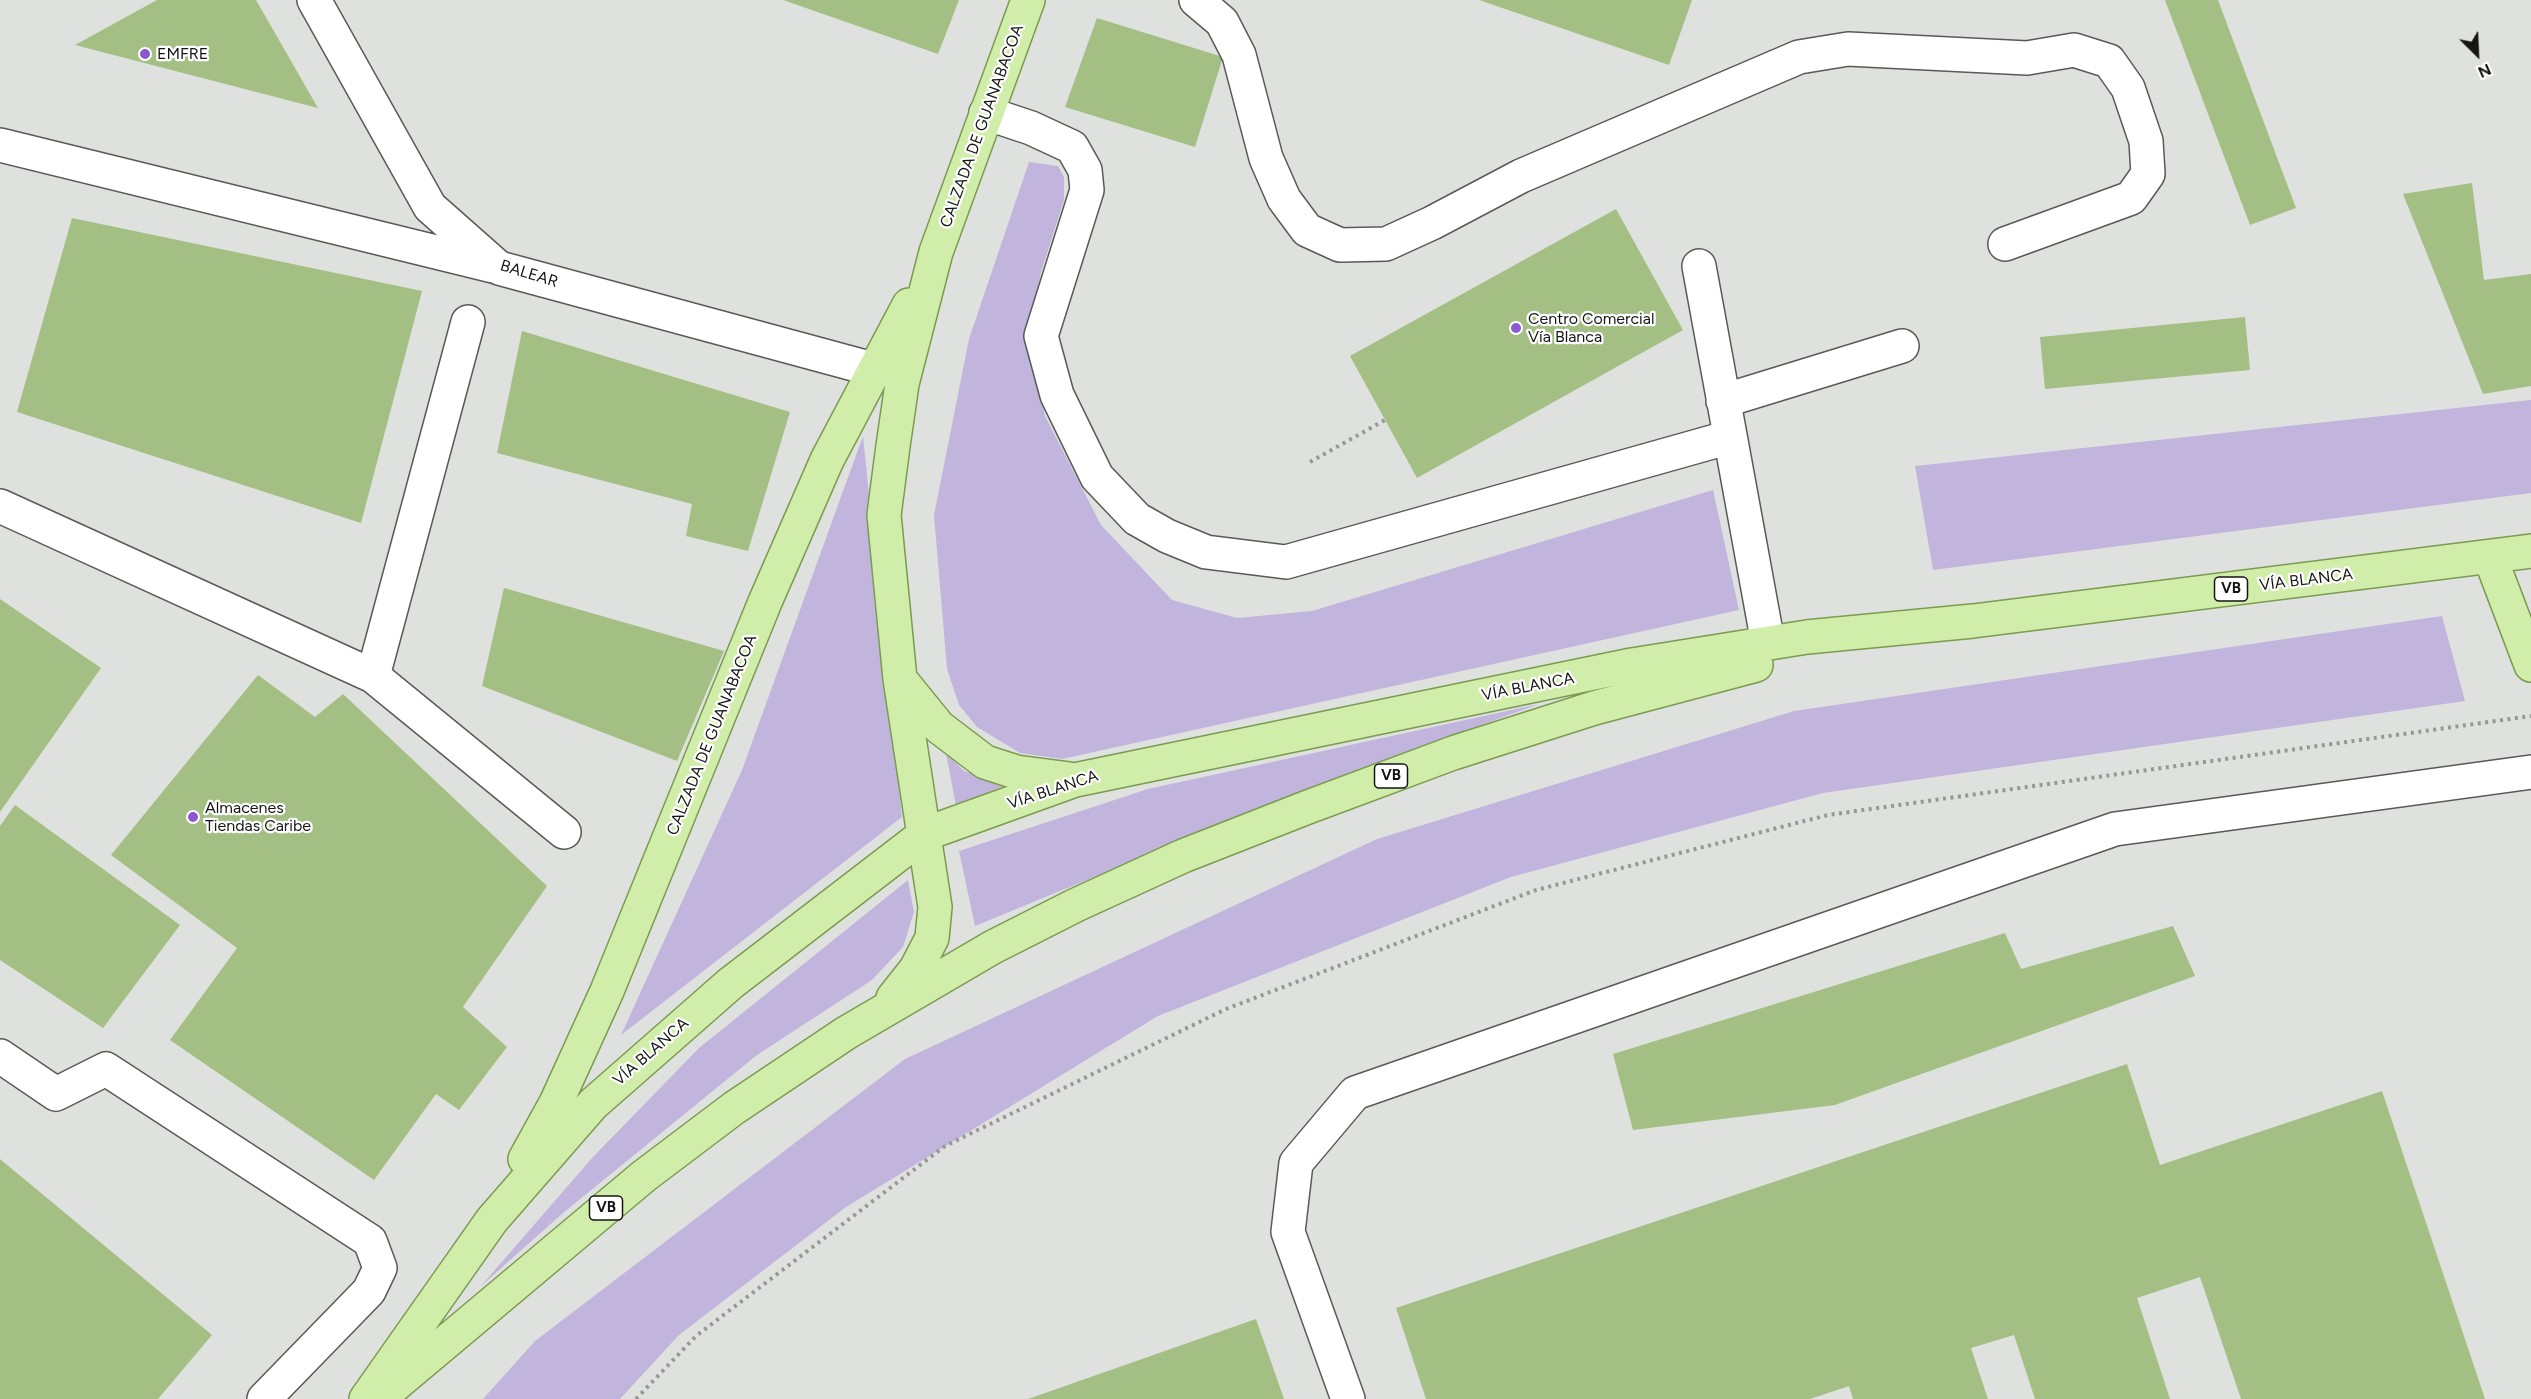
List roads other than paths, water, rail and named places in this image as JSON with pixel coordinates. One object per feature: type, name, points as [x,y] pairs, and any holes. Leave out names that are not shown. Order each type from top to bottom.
[{"type":"main road","name":"CALZADA DE GUANABACOA","points":[[846,1033],[894,998],[916,969],[933,938],[934,907],[925,834],[900,679],[884,515],[902,384],[936,252],[1028,0]]},
{"type":"main road","name":"CALZADA DE GUANABACOA","points":[[492,1220],[556,1102],[607,991],[765,602],[827,460],[936,252]]},
{"type":"main road","name":"VÍA BLANCA","points":[[366,1399],[492,1220],[586,1112],[645,1056],[731,983],[925,834],[1075,780],[1621,668],[1807,637],[1973,621],[2531,551]]},
{"type":"main road","points":[[2490,557],[2531,664]]},
{"type":"main road","name":"VÍA BLANCA","points":[[378,1399],[644,1176],[734,1108],[846,1033],[993,947],[1076,905],[1193,852],[1431,762],[1594,708],[1747,667],[1973,621]]},
{"type":"main road","points":[[900,679],[939,727],[985,762],[1016,772],[1075,780]]},
{"type":"street","name":"BALEAR","points":[[314,0],[430,207],[499,268],[876,370]]},
{"type":"street","points":[[1196,0],[1222,22],[1239,54],[1266,158],[1284,199],[1306,230],[1340,245],[1386,244],[1432,223],[1521,176],[1799,57],[1848,49],[2027,58],[2074,50],[2109,61],[2128,88],[2146,141],[2148,174],[2131,198],[2005,244]]},
{"type":"street","points":[[986,113],[1031,128],[1072,147],[1085,170],[1087,190],[1041,336],[1057,395],[1097,477],[1137,519],[1167,536],[1206,552],[1286,562],[1730,437]]},
{"type":"street","points":[[0,145],[499,268]]},
{"type":"street","points":[[1698,266],[1768,643]]},
{"type":"street","points":[[373,676],[468,322]]},
{"type":"street","points":[[1723,401],[1902,346]]},
{"type":"street","points":[[0,506],[373,676],[564,831]]},
{"type":"street","points":[[1348,1399],[1288,1232],[1296,1163],[1355,1093],[2115,829],[2531,772]]},
{"type":"street","points":[[0,1056],[56,1094],[106,1069],[370,1241],[380,1268],[369,1291],[264,1399]]},
{"type":"place","name":"EMFRE","points":[[145,54]]},
{"type":"place","name":"Centro Comercial Vía Blanca","points":[[1516,328]]},
{"type":"place","name":"Almacenes Tiendas Caribe","points":[[193,817]]}]
